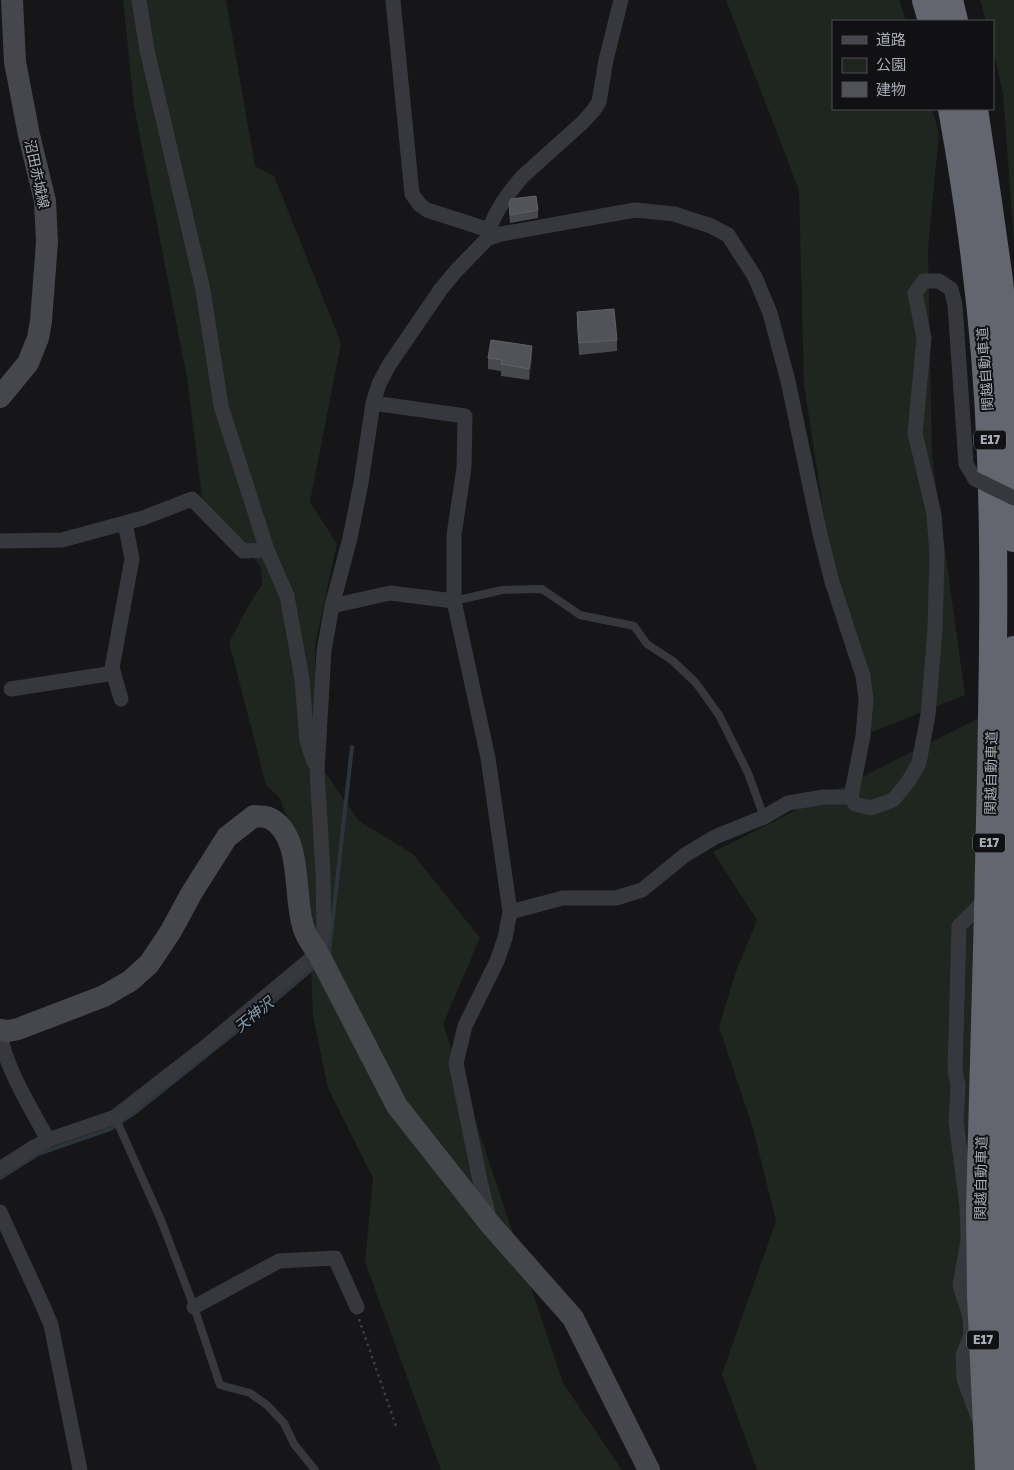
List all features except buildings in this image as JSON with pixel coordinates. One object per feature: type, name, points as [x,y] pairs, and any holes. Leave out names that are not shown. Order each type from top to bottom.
[{"type":"highway","points":[[926,0],[932,20]]},
{"type":"highway","points":[[948,0],[954,20]]},
{"type":"highway","name":"関越自動車道","points":[[952,110],[966,186],[977,267],[991,456],[1004,910],[992,1131],[991,1207],[981,1295],[1003,1469]]},
{"type":"highway","name":"関越自動車道","points":[[974,110],[998,270],[1006,352],[1012,456],[1014,538]]},
{"type":"highway","name":"関越自動車道","points":[[1001,779],[1014,650]]},
{"type":"street","name":"沼田赤城線","points":[[0,397],[28,363],[38,338],[47,242],[45,201],[29,135],[7,63],[12,0]]},
{"type":"street","points":[[139,0],[147,50],[203,290],[221,406],[267,550],[287,596],[302,679],[307,741],[317,771]]},
{"type":"street","points":[[393,0],[412,194],[420,205],[427,210],[488,235],[635,210],[654,211],[692,219],[728,235],[747,263],[770,313],[788,381],[832,582],[864,676],[866,699],[863,736],[851,797],[855,804],[871,808],[893,800],[908,782],[919,763],[928,715],[935,629],[937,555],[934,514],[915,433],[924,338],[915,293],[924,280],[938,281],[951,289],[955,305],[966,464],[975,479],[1014,498]]},
{"type":"street","points":[[0,1169],[48,1140],[115,1117],[204,1048],[318,953],[324,932],[323,872],[317,771],[324,651],[332,606],[350,538],[361,483],[373,404],[379,384],[389,365],[441,289],[488,235],[500,208],[514,187],[522,177],[588,117],[599,102],[606,60],[621,0]]},
{"type":"street","points":[[373,404],[465,416],[464,468],[454,535],[454,601],[488,758],[510,912],[505,938],[497,961],[465,1026],[456,1063],[490,1224]]},
{"type":"street","points":[[0,541],[62,540],[143,518],[192,499],[243,551],[267,550]]},
{"type":"street","points":[[121,698],[112,668],[132,559],[125,523]]},
{"type":"street","points":[[332,606],[390,593],[454,601]]},
{"type":"street","points":[[10,688],[114,673]]},
{"type":"street","points":[[510,912],[564,898],[616,898],[642,890],[685,855],[715,837],[764,817],[788,803],[824,797],[851,797]]},
{"type":"street","points":[[0,1030],[18,1029],[104,996],[130,981],[149,964],[227,838],[254,816],[268,817],[279,825],[288,837],[293,852],[301,921],[305,933],[318,953],[397,1106],[490,1224],[573,1318],[649,1470]]},
{"type":"street","points":[[977,1470],[980,1454],[979,1420],[964,1379],[963,1355],[971,1335],[970,1317],[960,1285],[968,1241],[967,1206],[956,1121],[958,1085],[955,1071],[959,926],[982,903],[1004,910]]},
{"type":"street","points":[[0,1034],[5,1071],[48,1140]]},
{"type":"street","points":[[0,1212],[51,1325],[80,1470]]},
{"type":"street","points":[[194,1307],[279,1261],[335,1258],[357,1310]]},
{"type":"lane","points":[[454,601],[502,590],[542,588],[580,615],[634,626],[647,644],[673,661],[696,682],[719,715],[748,773],[764,817]]},
{"type":"lane","points":[[115,1117],[161,1220],[194,1307],[220,1385],[250,1394],[267,1405],[284,1423],[294,1444],[315,1470]]},
{"type":"path","points":[[357,1310],[397,1429]]},
{"type":"green space","points":[[123,0],[226,0],[255,166],[274,176],[341,343],[310,502],[337,544],[315,645],[314,756],[358,820],[413,854],[480,938],[443,1024],[563,1383],[622,1470],[441,1470],[365,1262],[373,1178],[328,1088],[313,1016],[309,920],[298,845],[279,797],[266,785],[229,642],[262,585],[261,567],[235,536],[204,513],[187,378],[134,106]]},
{"type":"green space","points":[[726,0],[899,0],[906,20],[832,20],[832,110],[932,110],[939,133],[928,249],[932,456],[965,695],[872,732],[834,580],[804,385],[799,190]]},
{"type":"green space","points":[[980,0],[1014,0],[1014,244],[1003,93],[994,54],[994,20],[986,20]]},
{"type":"green space","points":[[983,716],[1002,1470],[757,1470],[722,1374],[776,1221],[753,1128],[719,1027],[735,974],[757,920],[713,852]]},
{"type":"waterway","name":"天神沢","points":[[329,953],[352,747]]},
{"type":"waterway","name":"天神沢","points":[[0,1178],[38,1154],[110,1129],[137,1111],[317,965]]}]
